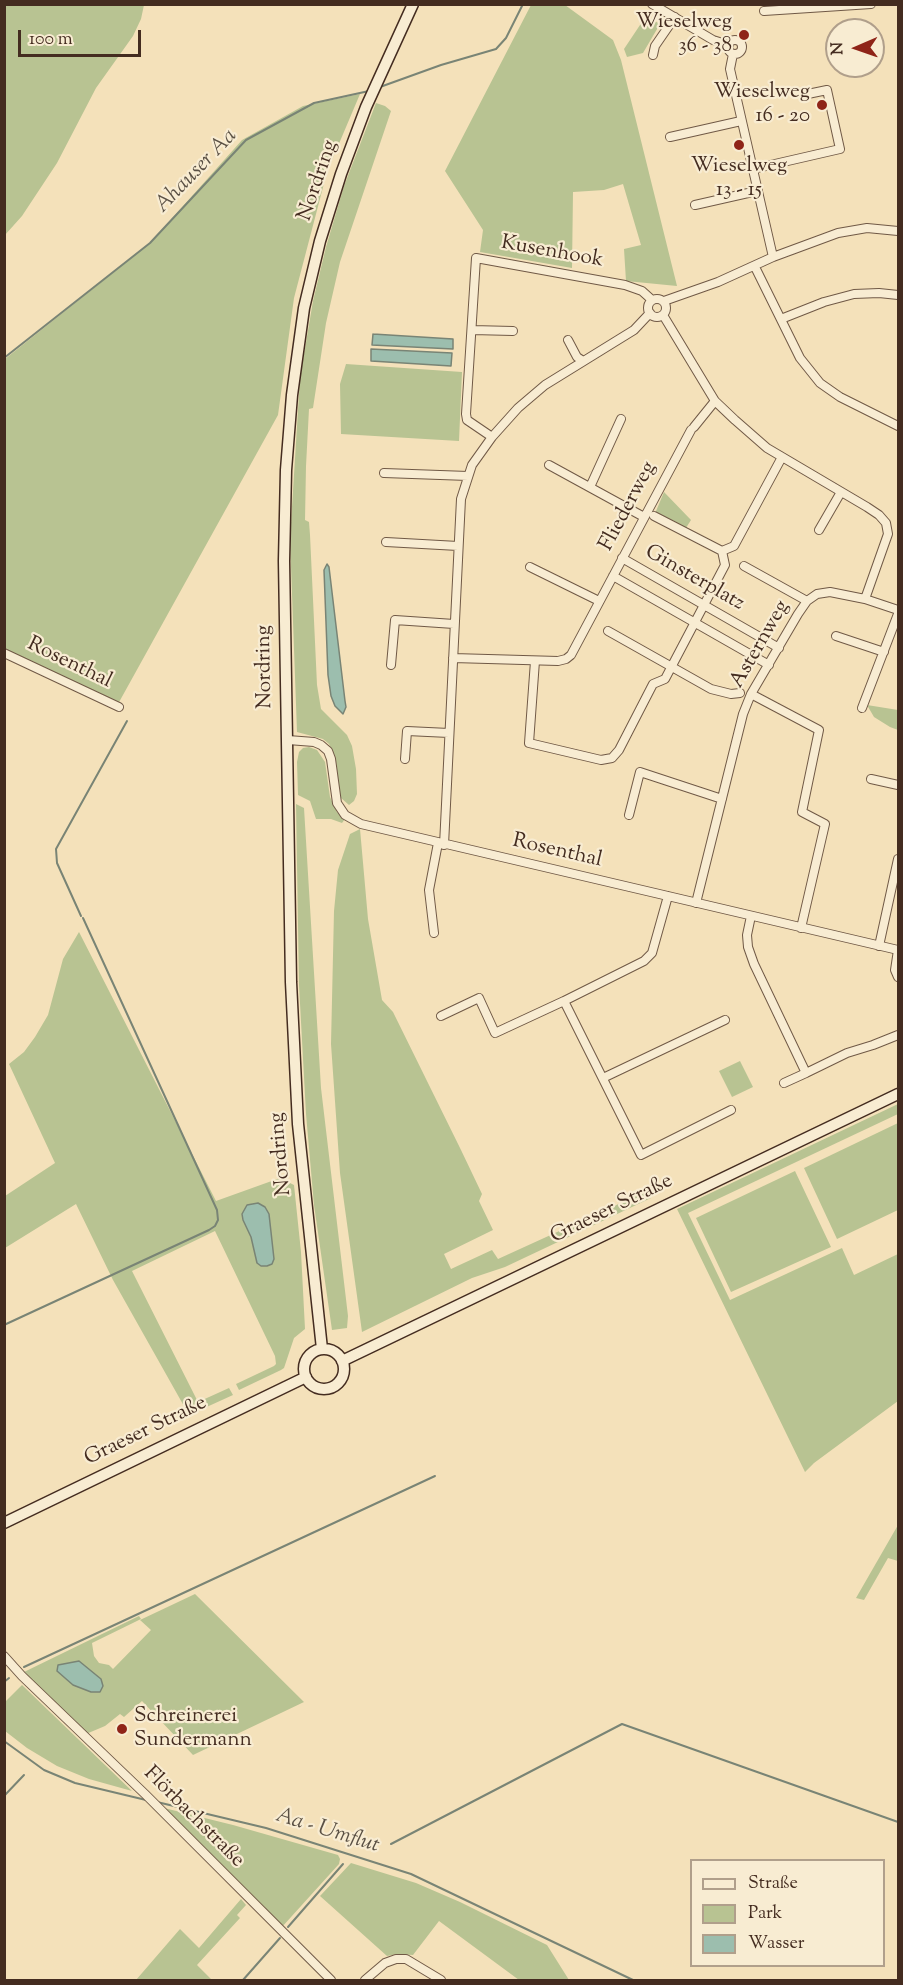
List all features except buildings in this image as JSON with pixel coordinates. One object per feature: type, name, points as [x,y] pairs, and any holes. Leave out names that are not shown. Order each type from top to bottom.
[{"type":"main road","name":"Nordring","points":[[322,1349],[298,1125],[290,947],[284,561],[286,470],[292,395],[304,308],[320,241],[341,174],[366,107],[413,4]]},
{"type":"main road","name":"Graeser Straße","points":[[342,1361],[898,1094]]},
{"type":"main road","points":[[322,1349],[334,1352],[342,1361],[343,1374],[332,1387],[326,1389],[314,1386],[306,1377],[304,1365],[306,1359],[316,1351],[322,1349]]},
{"type":"main road","name":"Graeser Straße","points":[[4,1523],[306,1377]]},
{"type":"street","points":[[652,4],[713,40],[729,45]]},
{"type":"street","points":[[764,11],[797,6],[871,4]]},
{"type":"street","points":[[653,55],[655,46],[675,17]]},
{"type":"street","points":[[736,40],[742,49],[740,53],[733,54],[728,50],[729,45],[736,40]]},
{"type":"street","points":[[733,54],[730,69],[773,257]]},
{"type":"street","points":[[753,169],[840,149],[827,90],[803,95]]},
{"type":"street","points":[[670,137],[741,121]]},
{"type":"street","points":[[695,205],[758,190]]},
{"type":"street","name":"Kusenhook","points":[[492,436],[467,420],[466,414],[476,258],[625,285],[642,291],[652,300],[664,301],[755,267],[773,257],[849,230],[867,228],[898,231]]},
{"type":"street","points":[[755,267],[800,358],[820,383],[840,397],[898,426]]},
{"type":"street","points":[[781,319],[824,302],[854,294],[898,295]]},
{"type":"street","points":[[652,300],[648,307],[650,313],[655,317],[663,315]]},
{"type":"street","points":[[663,315],[666,308],[664,301]]},
{"type":"street","points":[[434,933],[429,890],[441,844],[461,499],[468,476],[472,465],[492,436],[518,408],[545,385],[634,330],[650,313]]},
{"type":"street","points":[[663,315],[715,400],[767,448],[879,515],[886,523],[888,534],[865,599]]},
{"type":"street","points":[[471,330],[513,331]]},
{"type":"street","points":[[567,340],[577,357],[583,361]]},
{"type":"street","name":"Fliederweg","points":[[453,658],[558,661],[572,655],[612,576],[693,428],[715,400]]},
{"type":"street","points":[[590,487],[621,419]]},
{"type":"street","points":[[536,661],[529,743],[602,760],[612,758],[619,750],[653,684],[665,679],[725,565],[722,551],[734,546],[782,457]]},
{"type":"street","points":[[549,465],[644,517]]},
{"type":"street","points":[[384,473],[468,476]]},
{"type":"street","points":[[819,530],[841,492]]},
{"type":"street","name":"Fliederweg","points":[[654,516],[722,551]]},
{"type":"street","points":[[386,542],[458,546]]},
{"type":"street","name":"Ginsterplatz","points":[[622,558],[779,648]]},
{"type":"street","points":[[744,566],[807,601]]},
{"type":"street","points":[[530,567],[599,602]]},
{"type":"street","name":"Ginsterplatz","points":[[612,576],[769,665]]},
{"type":"street","name":"Asternweg","points":[[696,903],[743,714],[751,694],[807,601],[817,594],[830,592],[865,599],[898,612],[862,708]]},
{"type":"street","points":[[391,664],[395,620],[454,624]]},
{"type":"street","points":[[608,631],[711,689],[731,694],[740,693]]},
{"type":"street","points":[[836,636],[884,652]]},
{"type":"street","name":"Rosenthal","points":[[4,653],[119,708]]},
{"type":"street","points":[[751,694],[819,730],[802,812],[825,824],[801,928]]},
{"type":"street","points":[[405,759],[407,731],[449,733]]},
{"type":"street","name":"Rosenthal","points":[[288,740],[314,742],[327,750],[331,759],[337,803],[345,815],[361,824],[898,950],[895,970],[898,977]]},
{"type":"street","points":[[629,815],[640,772],[722,799]]},
{"type":"street","points":[[871,779],[898,785]]},
{"type":"street","points":[[879,946],[898,859]]},
{"type":"street","points":[[441,1016],[479,998],[495,1033],[644,961],[652,953],[668,896]]},
{"type":"street","points":[[751,916],[747,935],[751,956],[806,1073]]},
{"type":"street","points":[[564,1001],[641,1155],[731,1110]]},
{"type":"street","points":[[603,1078],[725,1020]]},
{"type":"street","points":[[784,1083],[847,1053],[898,1035]]},
{"type":"street","name":"Flörbachstraße","points":[[4,1656],[331,1980]]},
{"type":"street","points":[[365,1980],[385,1963],[406,1959],[441,1980]]},
{"type":"green space","points":[[5,4],[144,5],[141,19],[133,36],[96,88],[57,163],[22,216],[5,235]]},
{"type":"green space","points":[[531,5],[565,5],[613,40],[621,60],[677,286],[626,281],[624,249],[641,245],[623,184],[604,190],[573,192],[572,268],[480,252],[483,230],[445,171]]},
{"type":"green space","points":[[646,16],[660,24],[643,53],[627,57],[624,49]]},
{"type":"green space","points":[[360,94],[327,172],[294,298],[278,415],[118,704],[5,654],[5,359],[150,243],[242,140],[303,106]]},
{"type":"green space","points":[[376,103],[391,111],[340,262],[326,323],[313,408],[309,409],[306,466],[305,520],[309,522],[310,535],[317,685],[321,709],[347,735],[352,746],[357,794],[349,805],[341,798],[336,761],[329,744],[323,739],[297,732],[290,539],[300,378],[313,301],[344,186]]},
{"type":"green space","points":[[346,364],[462,372],[459,441],[341,434],[340,384]]},
{"type":"green space","points":[[664,492],[691,520],[684,531],[654,516]]},
{"type":"green space","points":[[867,705],[898,710],[898,730],[874,717]]},
{"type":"green space","points":[[309,747],[317,750],[325,762],[330,797],[337,812],[345,819],[342,823],[331,819],[316,819],[310,801],[298,795],[299,752]]},
{"type":"green space","points":[[296,804],[304,808],[321,1088],[348,1316],[347,1328],[332,1330],[314,1205],[306,1114],[299,985]]},
{"type":"green space","points":[[360,829],[368,919],[382,1000],[393,1012],[461,1150],[482,1194],[479,1201],[493,1230],[444,1254],[451,1269],[492,1250],[498,1259],[647,1191],[651,1198],[505,1267],[472,1278],[362,1332],[340,1173],[331,1044],[334,911],[338,870],[350,834]]},
{"type":"green space","points":[[79,932],[216,1201],[280,1178],[294,1185],[301,1252],[305,1329],[294,1338],[284,1368],[281,1370],[239,1390],[236,1384],[274,1366],[275,1356],[215,1231],[132,1271],[198,1402],[229,1388],[233,1395],[189,1415],[113,1280],[76,1204],[5,1248],[5,1196],[55,1163],[9,1064],[24,1052],[48,1015],[63,959]]},
{"type":"green space","points":[[740,1061],[753,1087],[732,1097],[719,1071]]},
{"type":"green space","points":[[898,1104],[898,1114],[688,1213],[730,1300],[842,1248],[854,1275],[898,1254],[898,1401],[805,1472],[677,1209]]},
{"type":"green space","points":[[898,1123],[898,1210],[837,1239],[804,1168]]},
{"type":"green space","points":[[795,1171],[831,1247],[731,1292],[696,1218]]},
{"type":"green space","points":[[898,1525],[898,1561],[888,1558],[864,1600],[856,1598]]},
{"type":"green space","points":[[195,1594],[304,1702],[193,1755],[142,1701],[124,1717],[120,1714],[105,1726],[86,1734],[24,1672],[139,1616],[141,1619],[92,1643],[94,1656],[99,1663],[109,1665],[113,1669],[151,1630],[140,1620]]},
{"type":"green space","points":[[22,1685],[132,1791],[89,1779],[57,1766],[27,1748],[5,1731],[5,1702]]},
{"type":"green space","points":[[164,1808],[338,1855],[339,1864],[282,1927]]},
{"type":"green space","points":[[351,1863],[416,1883],[547,1945],[569,1980],[519,1980],[439,1921],[413,1955],[387,1956],[320,1896]]},
{"type":"green space","points":[[241,1899],[246,1905],[237,1915],[240,1918],[197,1965],[212,1980],[136,1980],[180,1929],[199,1948]]},
{"type":"water","points":[[373,334],[453,339],[453,349],[372,345]]},
{"type":"water","points":[[371,349],[452,353],[451,366],[371,361]]},
{"type":"water","points":[[327,564],[346,707],[343,714],[335,706],[331,696],[328,675],[324,570]]},
{"type":"water","points":[[258,1203],[265,1207],[269,1214],[274,1259],[272,1264],[267,1266],[257,1263],[251,1237],[242,1214],[247,1205]]},
{"type":"water","points":[[79,1661],[101,1679],[103,1686],[100,1692],[91,1692],[73,1685],[57,1671],[58,1665]]},
{"type":"waterway","name":"Ahauser Aa","points":[[380,87],[441,65],[496,49],[506,38],[523,4]]},
{"type":"waterway","name":"Ahauser Aa","points":[[4,358],[150,243],[246,140],[314,103],[369,91]]},
{"type":"waterway","points":[[81,916],[57,863],[56,849],[127,721]]},
{"type":"waterway","points":[[4,1325],[209,1230],[218,1220],[217,1210],[83,918]]},
{"type":"waterway","points":[[24,1667],[435,1476]]},
{"type":"waterway","points":[[4,1682],[9,1678]]},
{"type":"waterway","points":[[391,1844],[622,1724],[898,1822]]},
{"type":"waterway","name":"Aa - Umflut","points":[[4,1741],[44,1770],[75,1783],[146,1800]]},
{"type":"waterway","points":[[4,1796],[24,1775]]},
{"type":"waterway","name":"Aa - Umflut","points":[[157,1802],[266,1828],[411,1874],[633,1980]]},
{"type":"waterway","points":[[288,1927],[343,1864]]},
{"type":"waterway","points":[[243,1980],[280,1938]]},
{"type":"place","name":"Wieselweg 36 - 38","points":[[744,35]]},
{"type":"place","name":"Wieselweg 16 - 20","points":[[822,105]]},
{"type":"place","name":"Wieselweg 13 - 15","points":[[739,145]]},
{"type":"place","name":"Schreinerei Sundermann","points":[[122,1729]]}]
